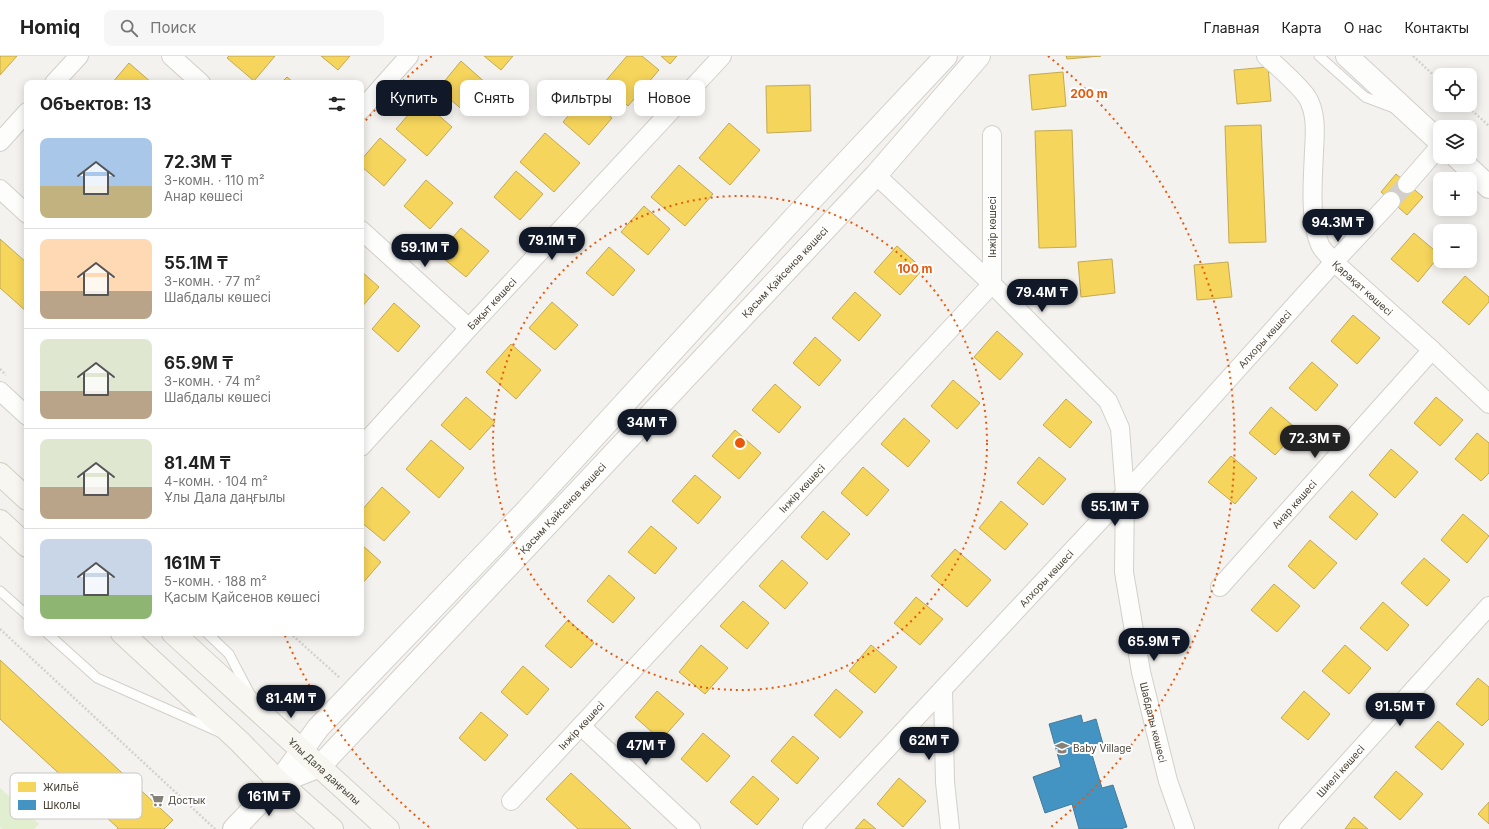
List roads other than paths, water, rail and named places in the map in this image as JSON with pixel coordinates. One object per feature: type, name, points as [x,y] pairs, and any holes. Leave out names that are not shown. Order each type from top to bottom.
[{"type":"main road","points":[[0,474],[24,496]]},
{"type":"main road","points":[[0,521],[24,543]]},
{"type":"main road","points":[[125,636],[240,742],[279,782],[332,829]]},
{"type":"main road","name":"Ұлы Дала даңғылы","points":[[176,636],[388,829]]},
{"type":"street","points":[[57,80],[79,56]]},
{"type":"street","points":[[172,56],[198,80]]},
{"type":"street","points":[[364,107],[410,56]]},
{"type":"street","name":"Бақыт көшесі","points":[[364,444],[469,328],[722,56]]},
{"type":"street","name":"Қасым Қайсенов көшесі","points":[[234,829],[279,782],[318,728],[527,510],[795,217],[946,56]]},
{"type":"street","name":"Қасым Қайсенов көшесі","points":[[279,782],[320,766],[876,175],[979,56]]},
{"type":"street","name":"Қарақат көшесі","points":[[1266,56],[1307,98],[1314,114],[1314,228],[1321,246],[1334,262],[1432,350],[1489,404]]},
{"type":"street","points":[[1347,56],[1433,135]]},
{"type":"street","points":[[0,142],[24,115]]},
{"type":"street","name":"Інжір көшесі","points":[[511,801],[992,284],[992,135]]},
{"type":"street","points":[[1407,184],[1433,154]]},
{"type":"street","points":[[1464,164],[1489,187]]},
{"type":"street","name":"Шабдалы көшесі","points":[[876,175],[992,284],[1108,401],[1120,428],[1126,494],[1124,572],[1141,672],[1168,781],[1185,829]]},
{"type":"street","points":[[0,189],[24,211]]},
{"type":"street","name":"Алхоры көшесі","points":[[812,829],[1126,494],[1334,262],[1391,201]]},
{"type":"street","points":[[364,233],[469,328]]},
{"type":"street","name":"Анар көшесі","points":[[1220,587],[1432,350]]},
{"type":"street","points":[[0,391],[24,413]]},
{"type":"street","name":"Шиелі көшесі","points":[[1288,829],[1489,606]]},
{"type":"street","points":[[943,690],[945,782],[950,829]]},
{"type":"street","points":[[581,726],[691,829]]},
{"type":"lane","points":[[1319,56],[1365,98],[1409,113]]},
{"type":"lane","points":[[0,591],[24,612]]},
{"type":"lane","points":[[50,636],[97,678],[240,742]]},
{"type":"lane","points":[[210,636],[229,654],[260,713]]},
{"type":"tunnel","points":[[1391,201],[1407,184]]},
{"type":"place","name":"Baby Village","points":[[1062,748]]},
{"type":"place","name":"Достык","points":[[157,800]]}]
